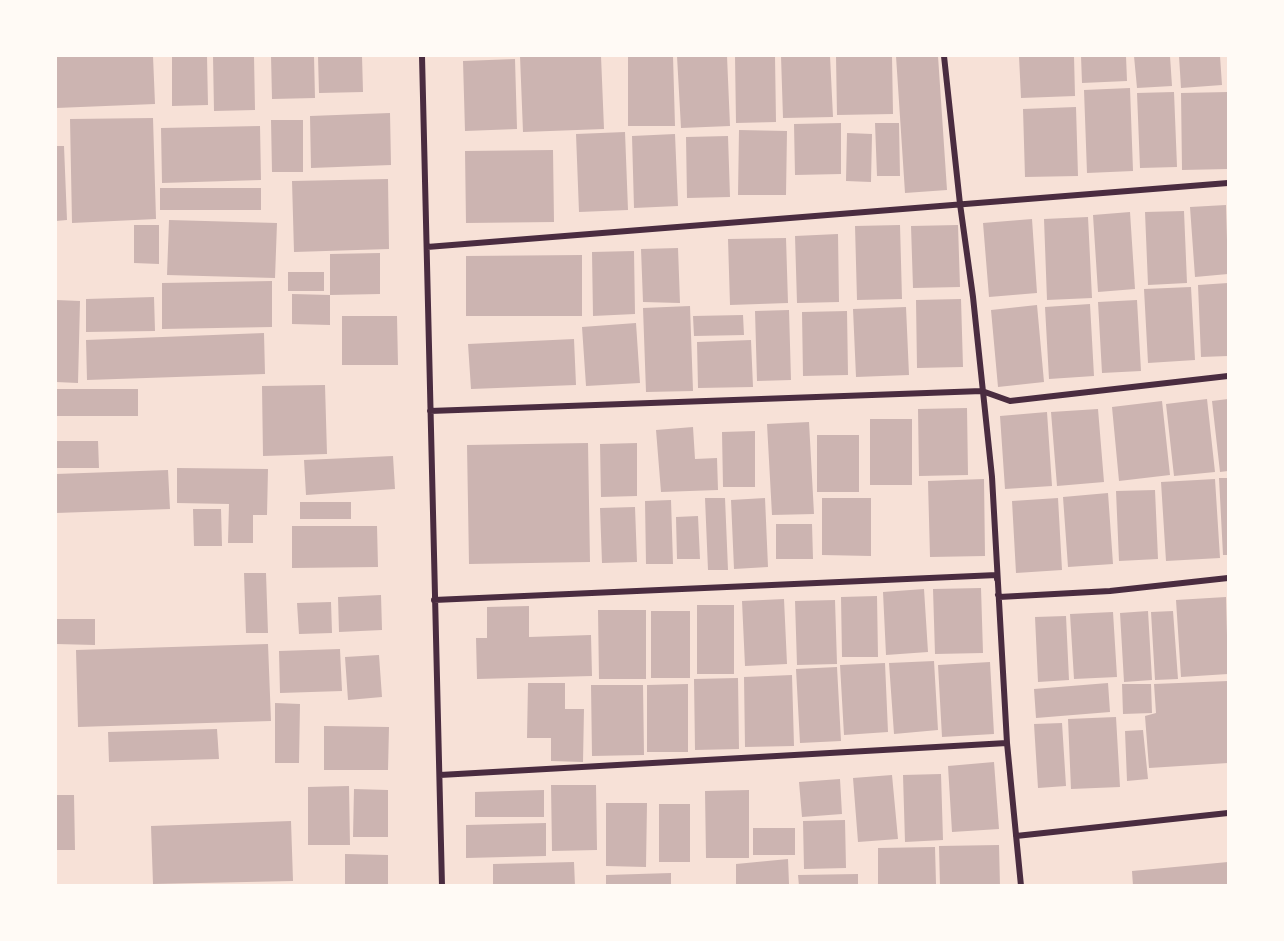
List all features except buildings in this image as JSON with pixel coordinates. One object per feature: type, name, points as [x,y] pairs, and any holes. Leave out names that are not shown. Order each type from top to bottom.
[{"type":"street","points":[[422,56],[442,885]]},
{"type":"street","points":[[945,56],[992,477],[1007,743],[1021,885]]},
{"type":"street","points":[[427,247],[1228,183]]},
{"type":"street","points":[[430,411],[982,392],[1010,401],[1228,376]]},
{"type":"street","points":[[997,575],[999,597],[1110,591],[1228,578]]},
{"type":"street","points":[[434,600],[997,575]]},
{"type":"street","points":[[440,775],[1007,743]]},
{"type":"street","points":[[1016,836],[1228,813]]}]
